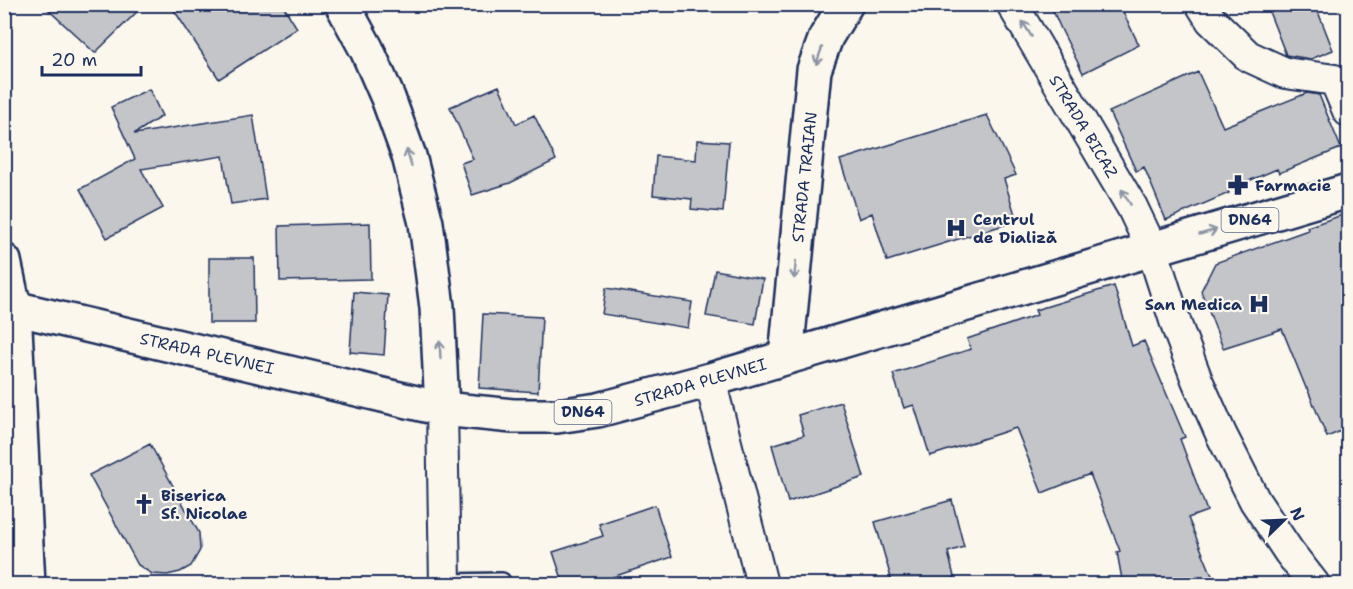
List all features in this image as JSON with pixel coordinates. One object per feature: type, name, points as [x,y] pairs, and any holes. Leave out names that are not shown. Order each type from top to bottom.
[{"type":"main road","points":[[342,4],[367,50],[388,98],[409,156],[426,223],[437,307],[442,409]]},
{"type":"main road","name":"STRADA TRAIAN","points":[[786,357],[814,70],[826,37],[846,4]]},
{"type":"main road","name":"STRADA PLEVNEI","points":[[9,306],[442,409],[513,416],[557,416],[598,410],[710,380],[1348,191]]},
{"type":"main road","points":[[4,261],[9,306],[14,518],[28,585]]},
{"type":"street","name":"STRADA BICAZ","points":[[1012,4],[1132,207],[1152,249],[1177,327],[1221,434],[1256,501],[1289,552],[1314,585]]},
{"type":"street","points":[[1201,4],[1211,20],[1248,56],[1285,73],[1335,80],[1348,111]]},
{"type":"street","points":[[710,380],[762,585]]},
{"type":"street","points":[[442,409],[445,583]]},
{"type":"lane","points":[[445,583],[502,581]]},
{"type":"building","points":[[42,4],[145,4],[95,53]]},
{"type":"building","points":[[170,4],[282,4],[297,28],[219,79]]},
{"type":"building","points":[[1050,4],[1119,4],[1139,45],[1083,73]]},
{"type":"building","points":[[1266,4],[1315,4],[1333,50],[1311,59],[1286,55]]},
{"type":"building","points":[[1198,72],[1223,127],[1307,93],[1319,95],[1341,148],[1279,173],[1277,169],[1166,220],[1144,167],[1136,171],[1109,112]]},
{"type":"building","points":[[499,86],[516,124],[534,115],[556,160],[510,183],[472,195],[461,163],[473,159],[450,107]]},
{"type":"building","points":[[149,89],[162,116],[134,134],[253,115],[266,199],[231,204],[223,156],[141,169],[163,208],[107,238],[80,189],[135,159],[111,107]]},
{"type":"building","points":[[987,115],[1016,175],[1004,179],[1017,221],[887,261],[872,213],[859,219],[840,160]]},
{"type":"building","points":[[697,140],[729,142],[723,212],[691,209],[692,199],[653,195],[656,156],[696,160]]},
{"type":"building","points":[[1348,213],[1348,428],[1327,437],[1282,329],[1223,348],[1201,291],[1215,263],[1308,230],[1307,227]]},
{"type":"building","points":[[370,223],[371,279],[280,281],[279,226]]},
{"type":"building","points":[[209,258],[254,258],[255,323],[209,323]]},
{"type":"building","points":[[715,270],[763,279],[755,324],[706,316]]},
{"type":"building","points":[[1114,286],[1132,346],[1144,341],[1185,437],[1180,439],[1207,511],[1188,518],[1216,585],[1123,585],[1117,552],[1120,551],[1090,474],[1042,493],[1016,428],[930,456],[914,405],[904,408],[893,374],[971,349],[967,339],[1037,315],[1035,310]]},
{"type":"building","points":[[606,288],[692,302],[688,328],[602,314]]},
{"type":"building","points":[[354,292],[388,295],[384,355],[350,352]]},
{"type":"building","points":[[483,314],[542,317],[538,392],[479,388]]},
{"type":"building","points":[[841,402],[864,477],[788,502],[772,445],[804,435],[798,415]]},
{"type":"building","name":"Biserica Sf. Nicolae","points":[[150,444],[199,533],[200,550],[191,566],[167,575],[152,574],[138,565],[89,475]]},
{"type":"building","points":[[952,500],[964,547],[948,552],[956,585],[893,585],[875,522]]},
{"type":"building","points":[[655,505],[672,557],[589,585],[564,585],[553,552],[603,536],[599,524]]},
{"type":"place","name":"Farmacie","points":[[1238,185]]},
{"type":"place","name":"Centrul de Dializă","points":[[956,228]]},
{"type":"place","name":"San Medica","points":[[1259,304]]},
{"type":"place","name":"Biserica Sf. Nicolae","points":[[144,504]]}]
